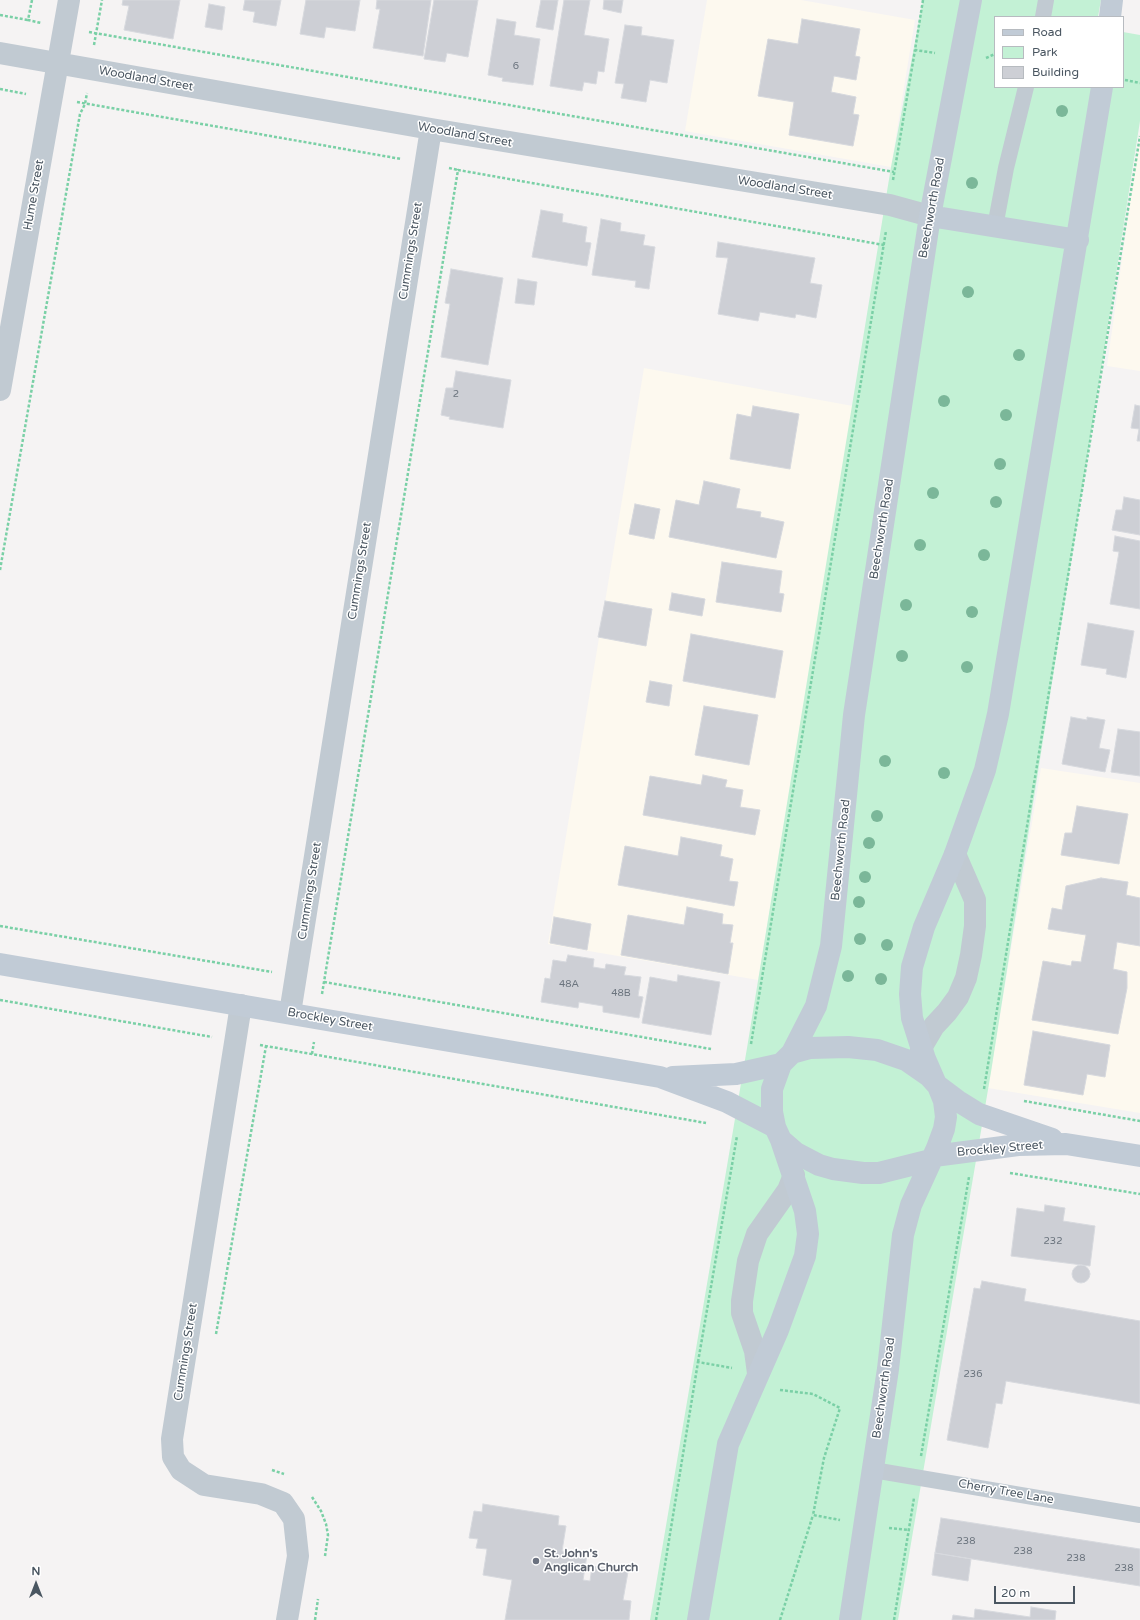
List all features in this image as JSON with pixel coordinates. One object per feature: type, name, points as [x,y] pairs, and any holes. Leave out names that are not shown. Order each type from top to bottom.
[{"type":"main road","name":"Beechworth Road","points":[[778,1133],[772,1112],[771,1097],[774,1082],[816,1006],[831,946],[854,715],[930,216],[970,0]]},
{"type":"main road","points":[[1110,16],[1112,0]]},
{"type":"main road","points":[[936,1084],[921,1048],[912,1018],[912,967],[924,927],[955,854],[985,770],[998,714],[1078,240],[1102,88]]},
{"type":"main road","points":[[930,216],[1078,240]]},
{"type":"main road","name":"Brockley Street","points":[[0,964],[660,1078],[741,1108],[778,1133],[796,1153],[811,1161],[845,1171],[879,1173],[932,1158],[1018,1145],[1066,1144]]},
{"type":"main road","name":"Brockley Street","points":[[660,1078],[709,1076],[747,1072],[810,1048],[831,1046],[877,1050],[906,1060],[958,1101],[979,1114],[1066,1144],[1140,1156]]},
{"type":"main road","name":"Beechworth Road","points":[[850,1620],[888,1369],[903,1234],[911,1205],[944,1129],[946,1117],[944,1101],[936,1084]]},
{"type":"main road","points":[[700,1618],[728,1444],[778,1330],[805,1256],[808,1234],[805,1211],[794,1175],[778,1133]]},
{"type":"street","name":"Hume Street","points":[[0,390],[69,0]]},
{"type":"street","name":"Woodland Street","points":[[0,53],[431,129],[890,206],[930,216]]},
{"type":"street","name":"Cummings Street","points":[[290,1013],[431,129]]},
{"type":"street","points":[[921,1048],[934,1026],[958,997],[966,978],[971,955],[975,921],[975,900],[955,854]]},
{"type":"street","name":"Cummings Street","points":[[241,1005],[172,1439],[173,1457],[181,1470],[204,1485],[261,1494],[283,1503],[294,1519],[298,1556],[287,1620]]},
{"type":"street","points":[[757,1376],[755,1351],[742,1313],[742,1301],[748,1261],[757,1234],[788,1190],[794,1175]]},
{"type":"lane","points":[[1043,16],[1046,0]]},
{"type":"lane","points":[[995,227],[1006,168],[1026,88]]},
{"type":"lane","name":"Cherry Tree Lane","points":[[873,1470],[1140,1515]]},
{"type":"path","points":[[28,20],[32,0]]},
{"type":"path","points":[[0,15],[64,28],[894,172]]},
{"type":"path","points":[[747,1072],[915,50]]},
{"type":"path","points":[[1124,80],[1140,83]]},
{"type":"path","points":[[0,89],[884,245]]},
{"type":"path","points":[[0,570],[80,114],[85,104]]},
{"type":"path","points":[[983,1092],[1140,136]]},
{"type":"path","points":[[312,1054],[458,170]]},
{"type":"path","points":[[0,926],[718,1050]]},
{"type":"path","points":[[0,1000],[707,1123]]},
{"type":"path","points":[[215,1340],[266,1046]]},
{"type":"path","points":[[656,1620],[741,1108]]},
{"type":"path","points":[[1009,1172],[1140,1194]]},
{"type":"path","points":[[894,1620],[969,1174]]},
{"type":"path","points":[[698,1362],[739,1369],[757,1376],[777,1390],[813,1394],[840,1408],[824,1458],[813,1515],[780,1620]]},
{"type":"path","points":[[269,1469],[277,1470],[288,1476]]},
{"type":"path","points":[[308,1493],[321,1511],[326,1524],[328,1535],[324,1558]]},
{"type":"path","points":[[813,1515],[865,1525],[909,1530]]},
{"type":"path","points":[[315,1620],[318,1597]]},
{"type":"shaded area","points":[[707,0],[801,0],[915,20],[891,167],[685,131]]},
{"type":"shaded area","points":[[1140,131],[1140,371],[1107,366]]},
{"type":"shaded area","points":[[644,368],[853,406],[758,980],[548,944]]},
{"type":"shaded area","points":[[1041,768],[1140,783],[1140,1113],[988,1088]]},
{"type":"green space","points":[[923,0],[1101,0],[1098,16],[994,16],[994,88],[1124,88],[1124,32],[1140,35],[1140,121],[991,1072],[898,1620],[650,1620],[747,1048],[891,167]]},
{"type":"building","points":[[123,0],[180,0],[173,39],[124,30],[129,6],[122,5]]},
{"type":"building","points":[[245,0],[281,0],[276,26],[253,22],[255,12],[243,10]]},
{"type":"building","points":[[306,0],[360,0],[355,31],[326,27],[324,38],[300,34]]},
{"type":"building","points":[[377,0],[431,0],[423,56],[373,48],[380,9],[376,9]]},
{"type":"building","points":[[434,0],[478,0],[468,57],[447,53],[445,62],[424,59]]},
{"type":"building","points":[[541,0],[558,0],[553,30],[536,27]]},
{"type":"building","points":[[564,0],[590,0],[584,35],[609,39],[604,72],[598,71],[596,84],[584,82],[582,91],[550,86]]},
{"type":"building","points":[[604,0],[623,0],[621,13],[603,9]]},
{"type":"building","points":[[209,4],[225,7],[222,30],[205,27]]},
{"type":"building","points":[[497,19],[516,22],[514,35],[540,39],[533,85],[502,81],[503,78],[488,75]]},
{"type":"building","points":[[802,19],[860,29],[855,56],[860,57],[856,80],[834,76],[831,92],[856,97],[853,114],[859,115],[853,146],[789,135],[794,102],[758,96],[768,39],[798,44]]},
{"type":"building","points":[[625,25],[642,27],[641,35],[674,40],[667,83],[650,80],[646,102],[621,98],[624,84],[615,83]]},
{"type":"building","points":[[541,210],[563,214],[562,222],[587,227],[585,242],[591,243],[587,266],[532,257]]},
{"type":"building","points":[[601,219],[621,223],[620,231],[645,235],[643,245],[655,247],[649,289],[635,287],[636,281],[592,275]]},
{"type":"building","points":[[718,242],[815,258],[810,283],[822,285],[816,318],[796,314],[795,318],[760,312],[758,321],[718,314],[728,258],[716,257]]},
{"type":"building","points":[[451,269],[503,278],[488,365],[441,357],[450,304],[445,303]]},
{"type":"building","points":[[518,279],[537,282],[534,305],[515,303]]},
{"type":"building","points":[[456,371],[511,380],[503,428],[449,419],[450,417],[441,415],[446,388],[453,388]]},
{"type":"building","points":[[1135,405],[1140,406],[1140,441],[1137,441],[1139,429],[1131,428]]},
{"type":"building","points":[[753,406],[799,414],[790,469],[730,459],[737,414],[751,417]]},
{"type":"building","points":[[704,481],[740,489],[736,508],[761,512],[760,517],[784,522],[776,558],[669,537],[676,500],[699,505]]},
{"type":"building","points":[[1124,497],[1140,500],[1140,535],[1112,530],[1116,510],[1122,510]]},
{"type":"building","points":[[635,504],[660,509],[654,539],[629,534]]},
{"type":"building","points":[[1115,536],[1140,541],[1140,609],[1110,604],[1119,552],[1113,551]]},
{"type":"building","points":[[722,562],[782,571],[779,593],[784,594],[781,612],[716,602]]},
{"type":"building","points":[[672,593],[705,599],[702,616],[669,610]]},
{"type":"building","points":[[605,601],[652,609],[646,646],[598,637]]},
{"type":"building","points":[[1088,623],[1134,631],[1126,678],[1106,674],[1107,669],[1081,665]]},
{"type":"building","points":[[691,634],[783,651],[775,698],[683,681]]},
{"type":"building","points":[[650,681],[672,685],[669,706],[646,702]]},
{"type":"building","points":[[704,706],[758,715],[749,765],[695,755]]},
{"type":"building","points":[[1071,717],[1087,720],[1087,717],[1105,720],[1099,748],[1110,750],[1105,772],[1062,764]]},
{"type":"building","points":[[1118,729],[1140,732],[1140,776],[1111,772]]},
{"type":"building","points":[[703,775],[727,780],[725,787],[743,790],[740,807],[760,810],[755,835],[643,815],[650,776],[701,785]]},
{"type":"building","points":[[1077,806],[1128,814],[1119,864],[1061,855],[1065,833],[1072,833]]},
{"type":"building","points":[[681,837],[722,845],[720,856],[733,859],[729,881],[738,882],[734,906],[618,885],[625,846],[678,856]]},
{"type":"building","points":[[1101,878],[1128,882],[1126,895],[1140,898],[1140,946],[1117,942],[1113,969],[1127,972],[1127,988],[1118,1034],[1032,1020],[1043,961],[1071,966],[1072,961],[1081,962],[1086,935],[1048,929],[1052,908],[1062,910],[1066,886]]},
{"type":"building","points":[[687,907],[723,914],[722,924],[733,925],[730,943],[733,943],[728,974],[621,955],[628,915],[684,925]]},
{"type":"building","points":[[554,917],[591,924],[587,950],[550,943]]},
{"type":"building","points":[[568,955],[594,959],[593,967],[605,969],[606,964],[626,967],[624,975],[641,977],[638,996],[643,997],[639,1018],[603,1012],[603,1006],[579,1002],[578,1008],[541,1002],[545,978],[550,979],[553,960],[566,962]]},
{"type":"building","points":[[678,975],[720,982],[711,1035],[642,1023],[650,977],[677,982]]},
{"type":"building","points":[[1033,1031],[1110,1045],[1105,1077],[1087,1074],[1083,1095],[1024,1085]]},
{"type":"building","points":[[1045,1205],[1065,1208],[1063,1221],[1095,1226],[1090,1266],[1011,1256],[1017,1208],[1044,1212]]},
{"type":"building","points":[[1081,1265],[1087,1268],[1090,1274],[1087,1280],[1081,1283],[1075,1280],[1072,1274],[1075,1268]]},
{"type":"building","points":[[982,1281],[1026,1289],[1024,1301],[1140,1321],[1140,1404],[1006,1381],[1002,1404],[996,1403],[988,1448],[947,1440],[974,1288],[980,1289]]},
{"type":"building","name":"St. John's Anglican Church","points":[[483,1504],[559,1516],[558,1525],[566,1526],[562,1551],[587,1555],[583,1580],[590,1581],[592,1566],[628,1572],[623,1600],[631,1601],[629,1620],[505,1620],[512,1580],[483,1575],[487,1549],[476,1548],[478,1539],[469,1538],[474,1511],[482,1512]]},
{"type":"building","points":[[941,1518],[1140,1549],[1140,1586],[935,1553]]},
{"type":"building","points":[[935,1553],[971,1559],[968,1581],[932,1575]]},
{"type":"building","points":[[1031,1607],[1056,1611],[1055,1620],[952,1620],[953,1615],[974,1618],[975,1609],[1030,1617]]},
{"type":"place","name":"St. John's Anglican Church","points":[[536,1561]]}]
